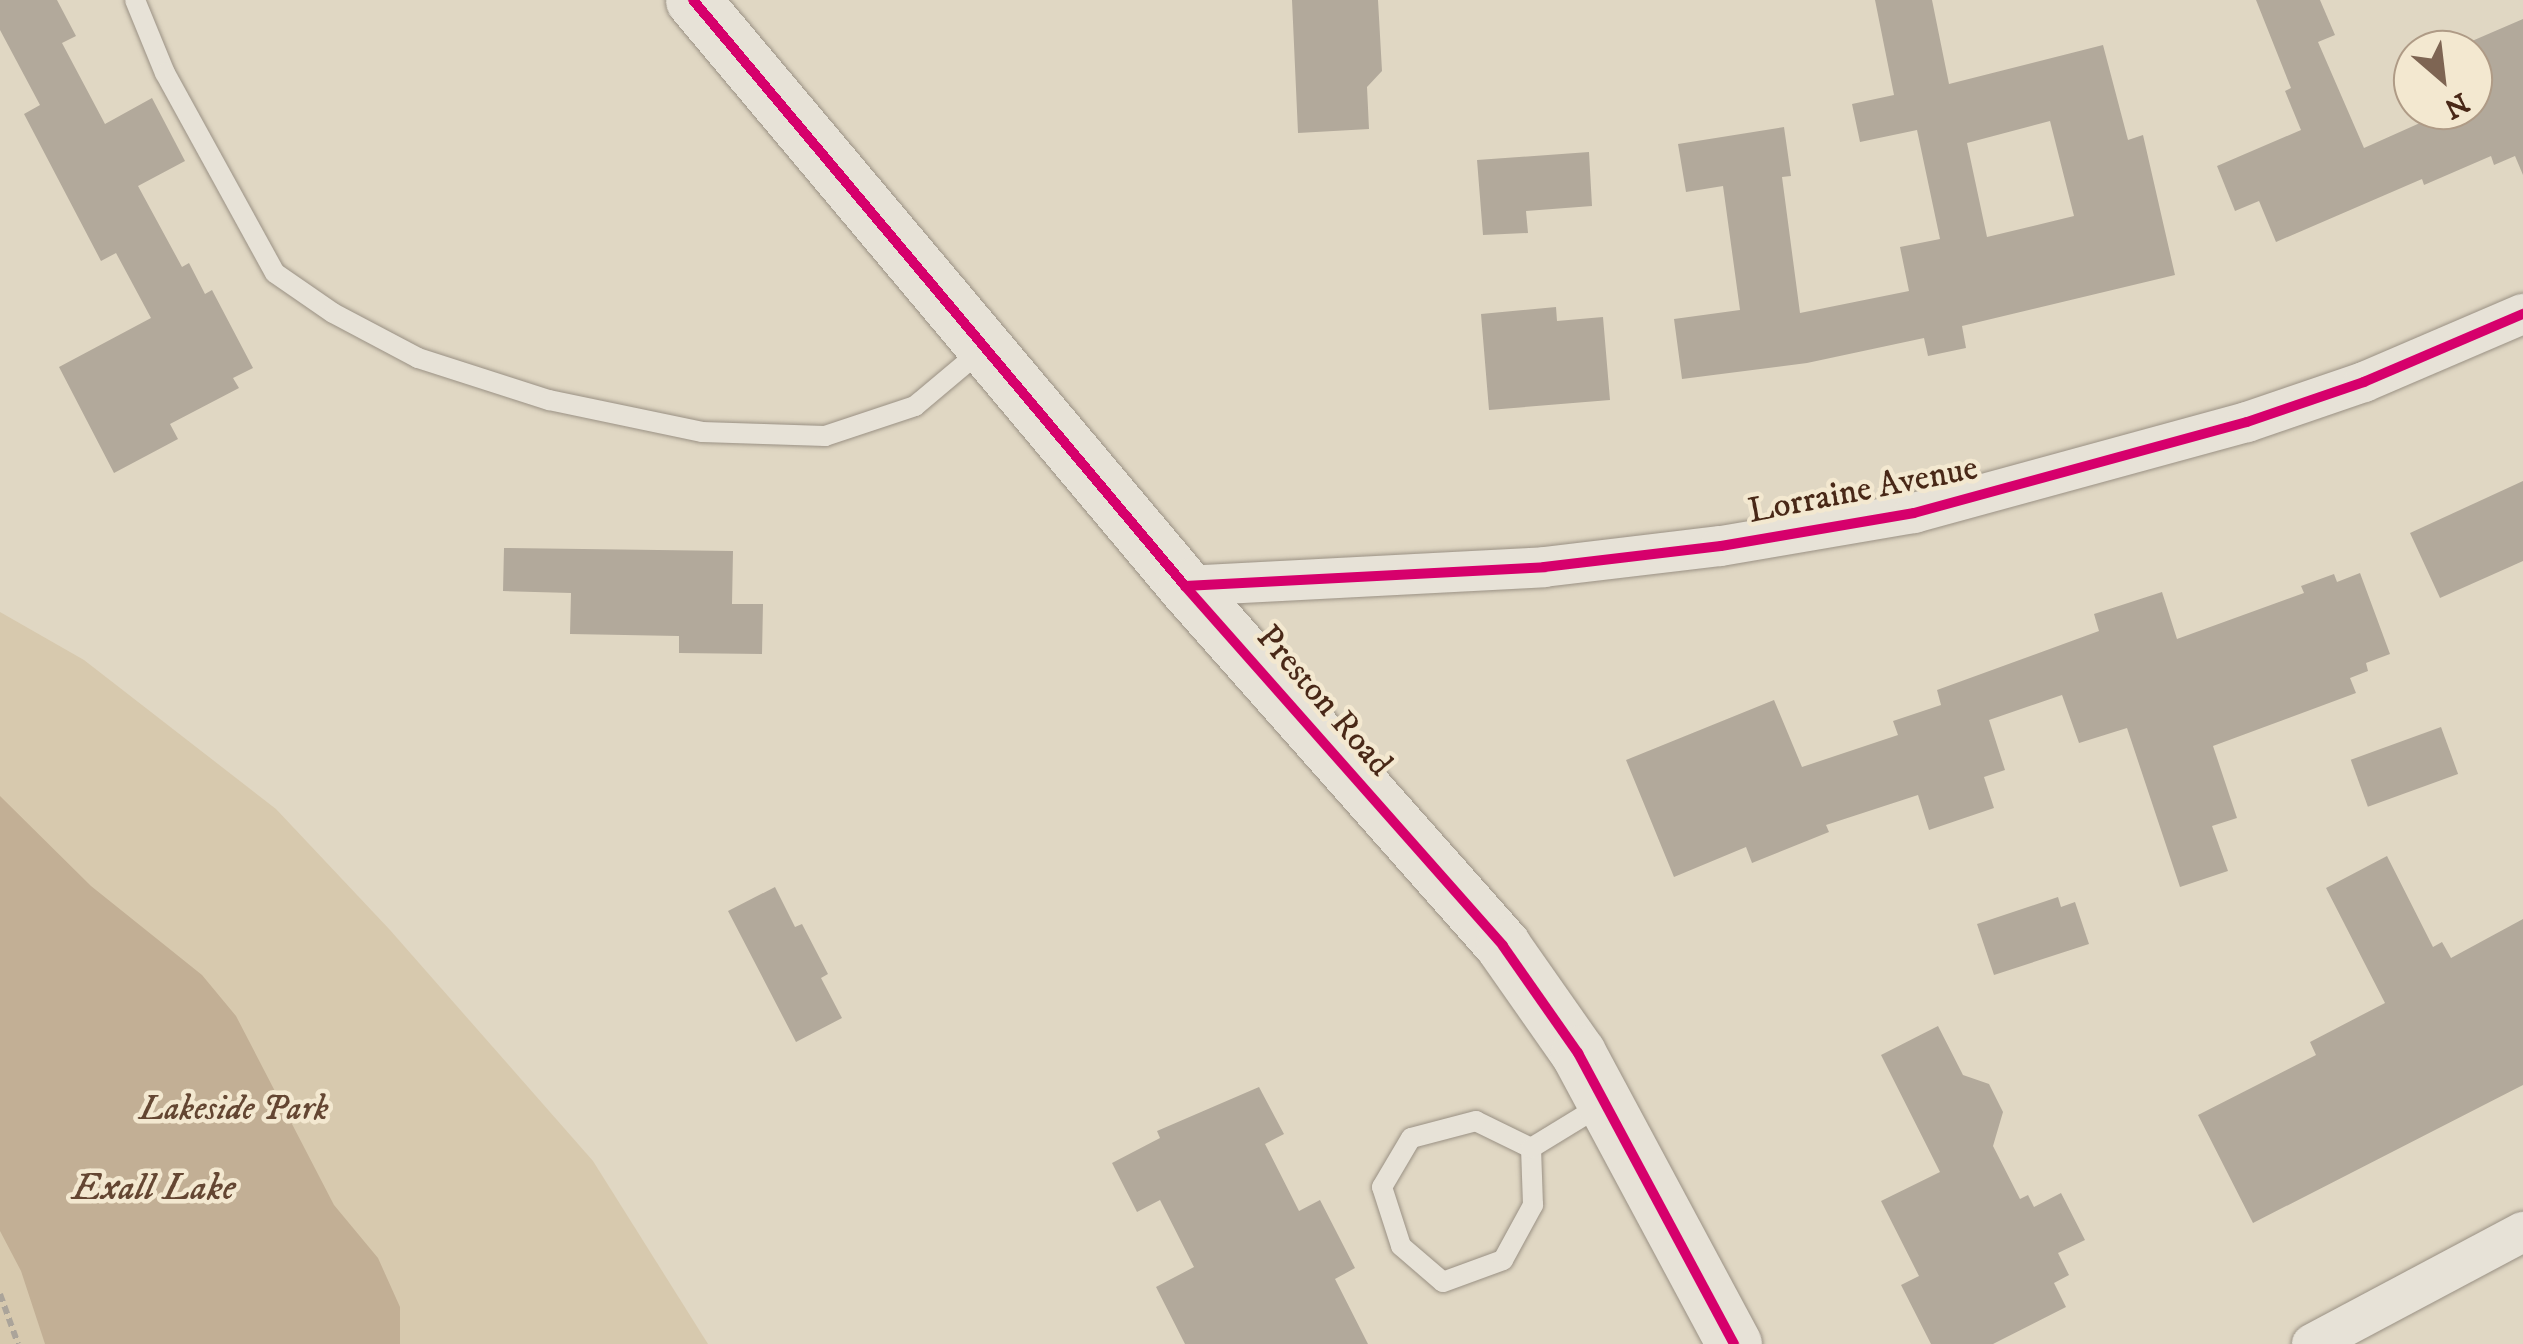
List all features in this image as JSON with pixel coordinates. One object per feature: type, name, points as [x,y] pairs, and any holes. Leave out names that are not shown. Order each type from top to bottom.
[{"type":"main road","name":"Preston Road","points":[[693,0],[1185,586],[1504,946],[1578,1053],[1734,1344]]},
{"type":"street","name":"Lorraine Avenue","points":[[1185,586],[1544,567],[1721,546],[1914,513],[2246,422],[2364,382],[2523,314]]},
{"type":"street","points":[[2312,1344],[2523,1232]]},
{"type":"lane","points":[[135,0],[165,73],[275,274],[333,312],[418,358],[549,400],[702,432],[825,436],[915,406],[985,347]]},
{"type":"lane","points":[[1531,1148],[1605,1102]]},
{"type":"lane","points":[[1476,1122],[1531,1148],[1532,1206],[1502,1260],[1443,1282],[1401,1246],[1382,1187],[1410,1138],[1476,1122]]},
{"type":"path","points":[[0,1294],[18,1344]]},
{"type":"green space","name":"Lakeside Park","points":[[0,612],[84,660],[276,809],[390,930],[593,1161],[708,1344],[0,1344]]},
{"type":"water","name":"Exall Lake","points":[[0,796],[91,886],[202,975],[236,1016],[334,1205],[378,1258],[400,1307],[400,1344],[45,1344],[21,1271],[0,1231]]},
{"type":"building","points":[[0,0],[57,0],[76,36],[62,43],[105,124],[152,98],[185,161],[138,186],[182,267],[189,263],[205,294],[212,290],[253,368],[233,378],[239,388],[170,424],[178,439],[114,473],[59,367],[151,318],[116,253],[101,261],[24,114],[40,105],[0,30]]},
{"type":"building","points":[[1292,0],[1378,0],[1382,71],[1367,87],[1369,129],[1298,133]]},
{"type":"building","points":[[1875,0],[1932,0],[1949,84],[2103,45],[2128,140],[2143,135],[2175,275],[1962,326],[1966,348],[1928,356],[1924,338],[1807,363],[1682,379],[1674,319],[1740,310],[1723,186],[1686,192],[1678,144],[1784,127],[1791,176],[1782,177],[1800,313],[1909,291],[1900,247],[1940,239],[1917,130],[1860,142],[1852,104],[1894,95]],"holes":[[[2050,121],[2074,216],[1987,237],[1967,143]]]},
{"type":"building","points":[[2256,0],[2320,0],[2335,35],[2318,42],[2364,148],[2404,130],[2493,130],[2493,32],[2523,19],[2523,175],[2515,156],[2494,165],[2491,156],[2424,185],[2422,179],[2276,242],[2259,201],[2235,211],[2217,166],[2301,130],[2285,91],[2291,88]]},
{"type":"building","points":[[1589,152],[1592,206],[1526,211],[1528,233],[1483,235],[1477,160]]},
{"type":"building","points":[[1556,307],[1557,321],[1603,317],[1610,400],[1489,410],[1481,314]]},
{"type":"building","points":[[2523,481],[2523,561],[2440,598],[2410,533]]},
{"type":"building","points":[[504,548],[733,551],[732,604],[763,604],[762,654],[679,653],[679,636],[570,634],[571,593],[503,591]]},
{"type":"building","points":[[2360,573],[2390,654],[2366,663],[2368,671],[2350,678],[2356,693],[2213,746],[2237,818],[2212,826],[2228,871],[2180,887],[2127,728],[2079,743],[2062,695],[1989,720],[2005,770],[1984,777],[1994,808],[1929,830],[1918,795],[1826,825],[1829,832],[1752,863],[1746,847],[1674,877],[1626,760],[1774,700],[1802,767],[1898,735],[1893,721],[1941,705],[1937,690],[2099,631],[2094,614],[2162,592],[2177,639],[2304,593],[2301,586],[2334,574],[2337,582]]},
{"type":"building","points":[[2441,727],[2458,774],[2368,807],[2351,760]]},
{"type":"building","points":[[2387,856],[2433,947],[2442,942],[2451,958],[2523,919],[2523,1085],[2253,1223],[2198,1115],[2316,1055],[2310,1042],[2385,1003],[2326,888]]},
{"type":"building","points":[[775,887],[795,927],[802,924],[828,974],[821,978],[842,1018],[796,1042],[728,911]]},
{"type":"building","points":[[2058,897],[2061,907],[2075,902],[2089,944],[1994,975],[1977,924]]},
{"type":"building","points":[[1938,1026],[1963,1075],[1989,1084],[2003,1112],[1993,1146],[2020,1199],[2028,1195],[2034,1207],[2061,1193],[2085,1240],[2058,1253],[2069,1275],[2054,1283],[2066,1307],[1993,1344],[1931,1344],[1901,1285],[1919,1276],[1881,1201],[1940,1172],[1881,1055]]},
{"type":"building","points":[[1259,1087],[1284,1134],[1265,1144],[1299,1211],[1320,1200],[1355,1268],[1335,1279],[1368,1344],[1185,1344],[1156,1287],[1194,1267],[1160,1200],[1137,1212],[1112,1163],[1160,1138],[1157,1131]]},
{"type":"cycle path","points":[[693,0],[1185,586],[1503,946],[1578,1053],[1734,1344]]},
{"type":"cycle path","points":[[1185,586],[1544,567],[1721,546],[1914,513],[2247,422],[2364,382],[2523,314]]}]
